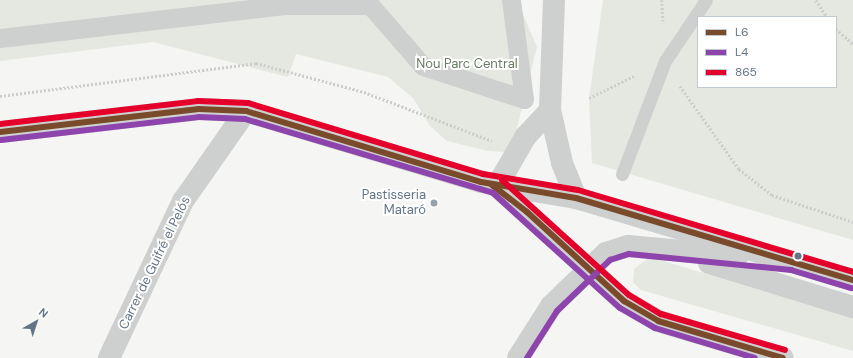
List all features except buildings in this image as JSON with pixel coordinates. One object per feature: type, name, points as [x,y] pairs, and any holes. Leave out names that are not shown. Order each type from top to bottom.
[{"type":"street","points":[[0,38],[286,5],[370,6],[423,66],[524,99],[511,0]]},
{"type":"street","points":[[554,0],[550,110],[562,162],[576,198]]},
{"type":"street","points":[[0,132],[200,109],[246,111],[497,186],[576,198],[853,280]]},
{"type":"street","points":[[497,186],[526,136],[550,110]]},
{"type":"street","name":"Carrer de Guifré el Pelós","points":[[109,358],[183,200],[246,111]]},
{"type":"street","points":[[497,186],[624,300],[658,321],[783,358]]},
{"type":"street","points":[[518,358],[551,306],[606,253],[628,246],[793,262]]},
{"type":"street","points":[[661,248],[853,307]]},
{"type":"lane","points":[[622,174],[665,61],[706,0]]},
{"type":"path","points":[[816,0],[827,16]]},
{"type":"path","points":[[837,30],[853,44]]},
{"type":"path","points":[[589,98],[665,61],[700,119],[739,169],[772,195],[853,222]]},
{"type":"green space","name":"Nou Parc Central","points":[[0,0],[517,0],[537,47],[515,136],[507,152],[488,151],[447,141],[430,126],[413,98],[388,77],[296,54],[288,77],[153,42],[0,61]]},
{"type":"green space","points":[[603,0],[853,0],[853,240],[592,163],[589,98]]},
{"type":"green space","points":[[650,257],[853,318],[853,351],[641,290],[633,282],[634,269]]},
{"type":"transit line","name":"865","points":[[0,124],[198,101],[248,103],[483,174],[578,190],[853,272]]},
{"type":"transit line","name":"L6","points":[[0,132],[199,109],[246,111],[481,182],[576,198],[853,280]]},
{"type":"transit line","name":"L4","points":[[1,140],[199,117],[245,119],[493,193],[620,308],[655,328],[755,358]]},
{"type":"transit line","name":"865","points":[[502,180],[629,295],[661,314],[785,350]]},
{"type":"transit line","name":"L6","points":[[492,185],[527,212],[624,301],[658,321],[783,358]]},
{"type":"transit line","name":"L4","points":[[527,358],[557,311],[610,260],[629,254],[791,270],[851,288]]},
{"type":"place","name":"Pastisseria Mataró","points":[[434,203]]}]
